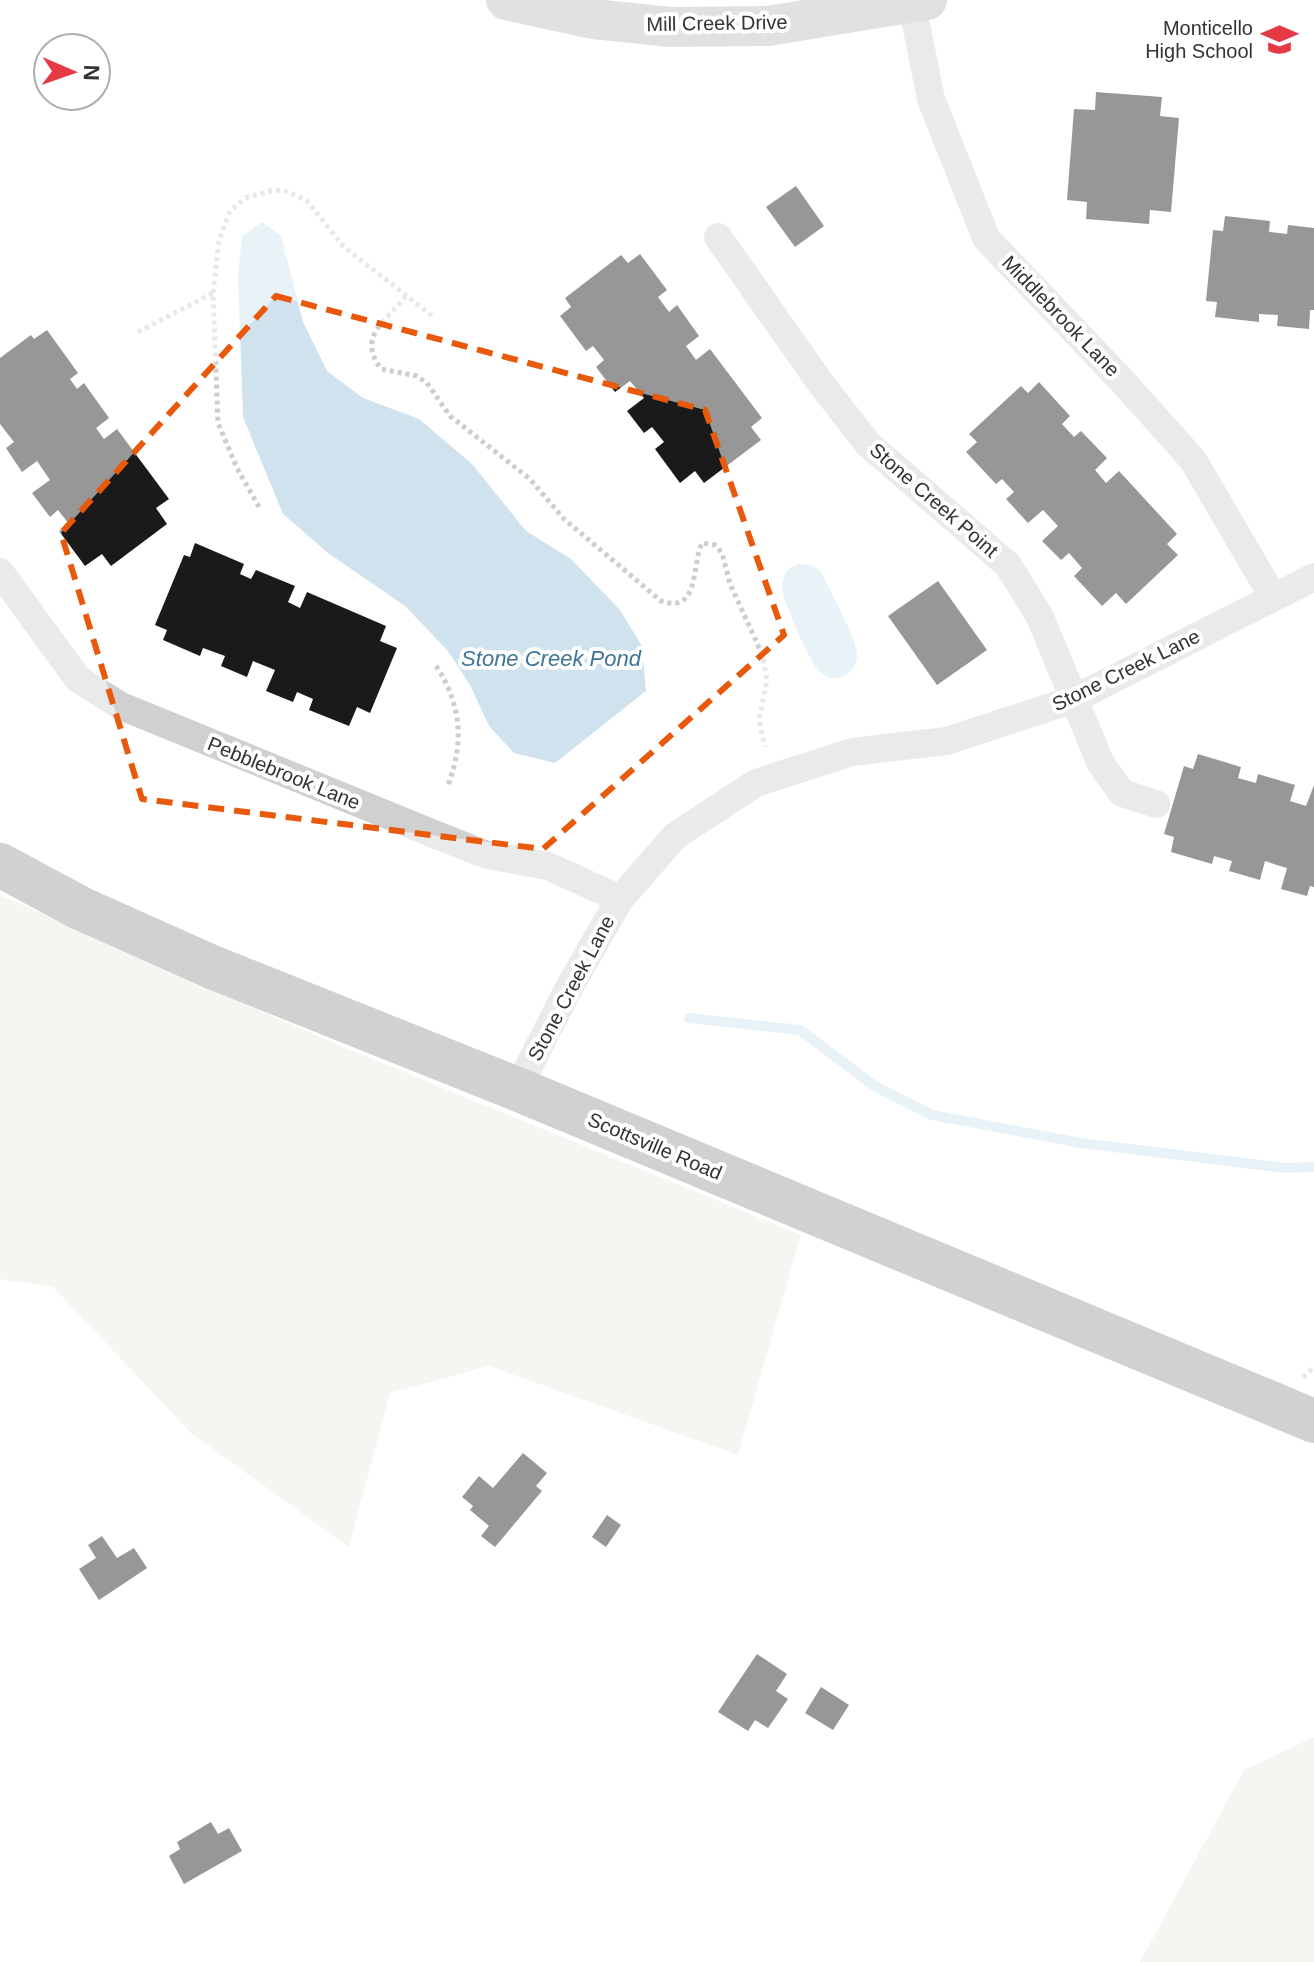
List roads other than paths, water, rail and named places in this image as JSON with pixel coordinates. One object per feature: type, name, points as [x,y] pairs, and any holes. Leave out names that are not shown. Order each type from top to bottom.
[{"type":"highway","name":"Scottsville Road","points":[[0,865],[80,908],[212,967],[517,1089],[1314,1421]]},
{"type":"street","name":"Mill Creek Drive","points":[[506,0],[593,19],[671,27],[768,26],[920,2]]},
{"type":"street","name":"Middlebrook Lane","points":[[920,2],[931,99],[986,238],[1193,460],[1273,597]]},
{"type":"street","name":"Stone Creek Point","points":[[718,237],[819,381],[868,444],[1008,565],[1040,617],[1101,764],[1122,793],[1156,804]]},
{"type":"street","name":"Pebblebrook Lane","points":[[0,572],[78,679],[121,706],[487,855],[548,866],[620,899]]},
{"type":"street","name":"Stone Creek Lane","points":[[517,1089],[571,984],[620,899],[675,836],[756,783],[852,752],[947,741],[1074,699],[1314,577]]},
{"type":"water","name":"Stone Creek Pond","points":[[262,222],[281,236],[303,322],[327,371],[363,398],[419,419],[472,464],[526,531],[571,559],[620,610],[642,646],[646,691],[555,763],[514,753],[489,726],[470,685],[448,651],[405,606],[328,553],[283,514],[243,417],[238,277],[242,236]]},
{"type":"water","points":[[799,564],[810,565],[821,572],[852,635],[857,660],[845,676],[832,678],[820,672],[794,622],[782,584],[787,571]]},
{"type":"waterway","points":[[689,1018],[800,1030],[876,1087],[932,1115],[1081,1143],[1285,1168],[1314,1167]]},
{"type":"place","name":"Monticello High School","points":[[1279,40]]}]
